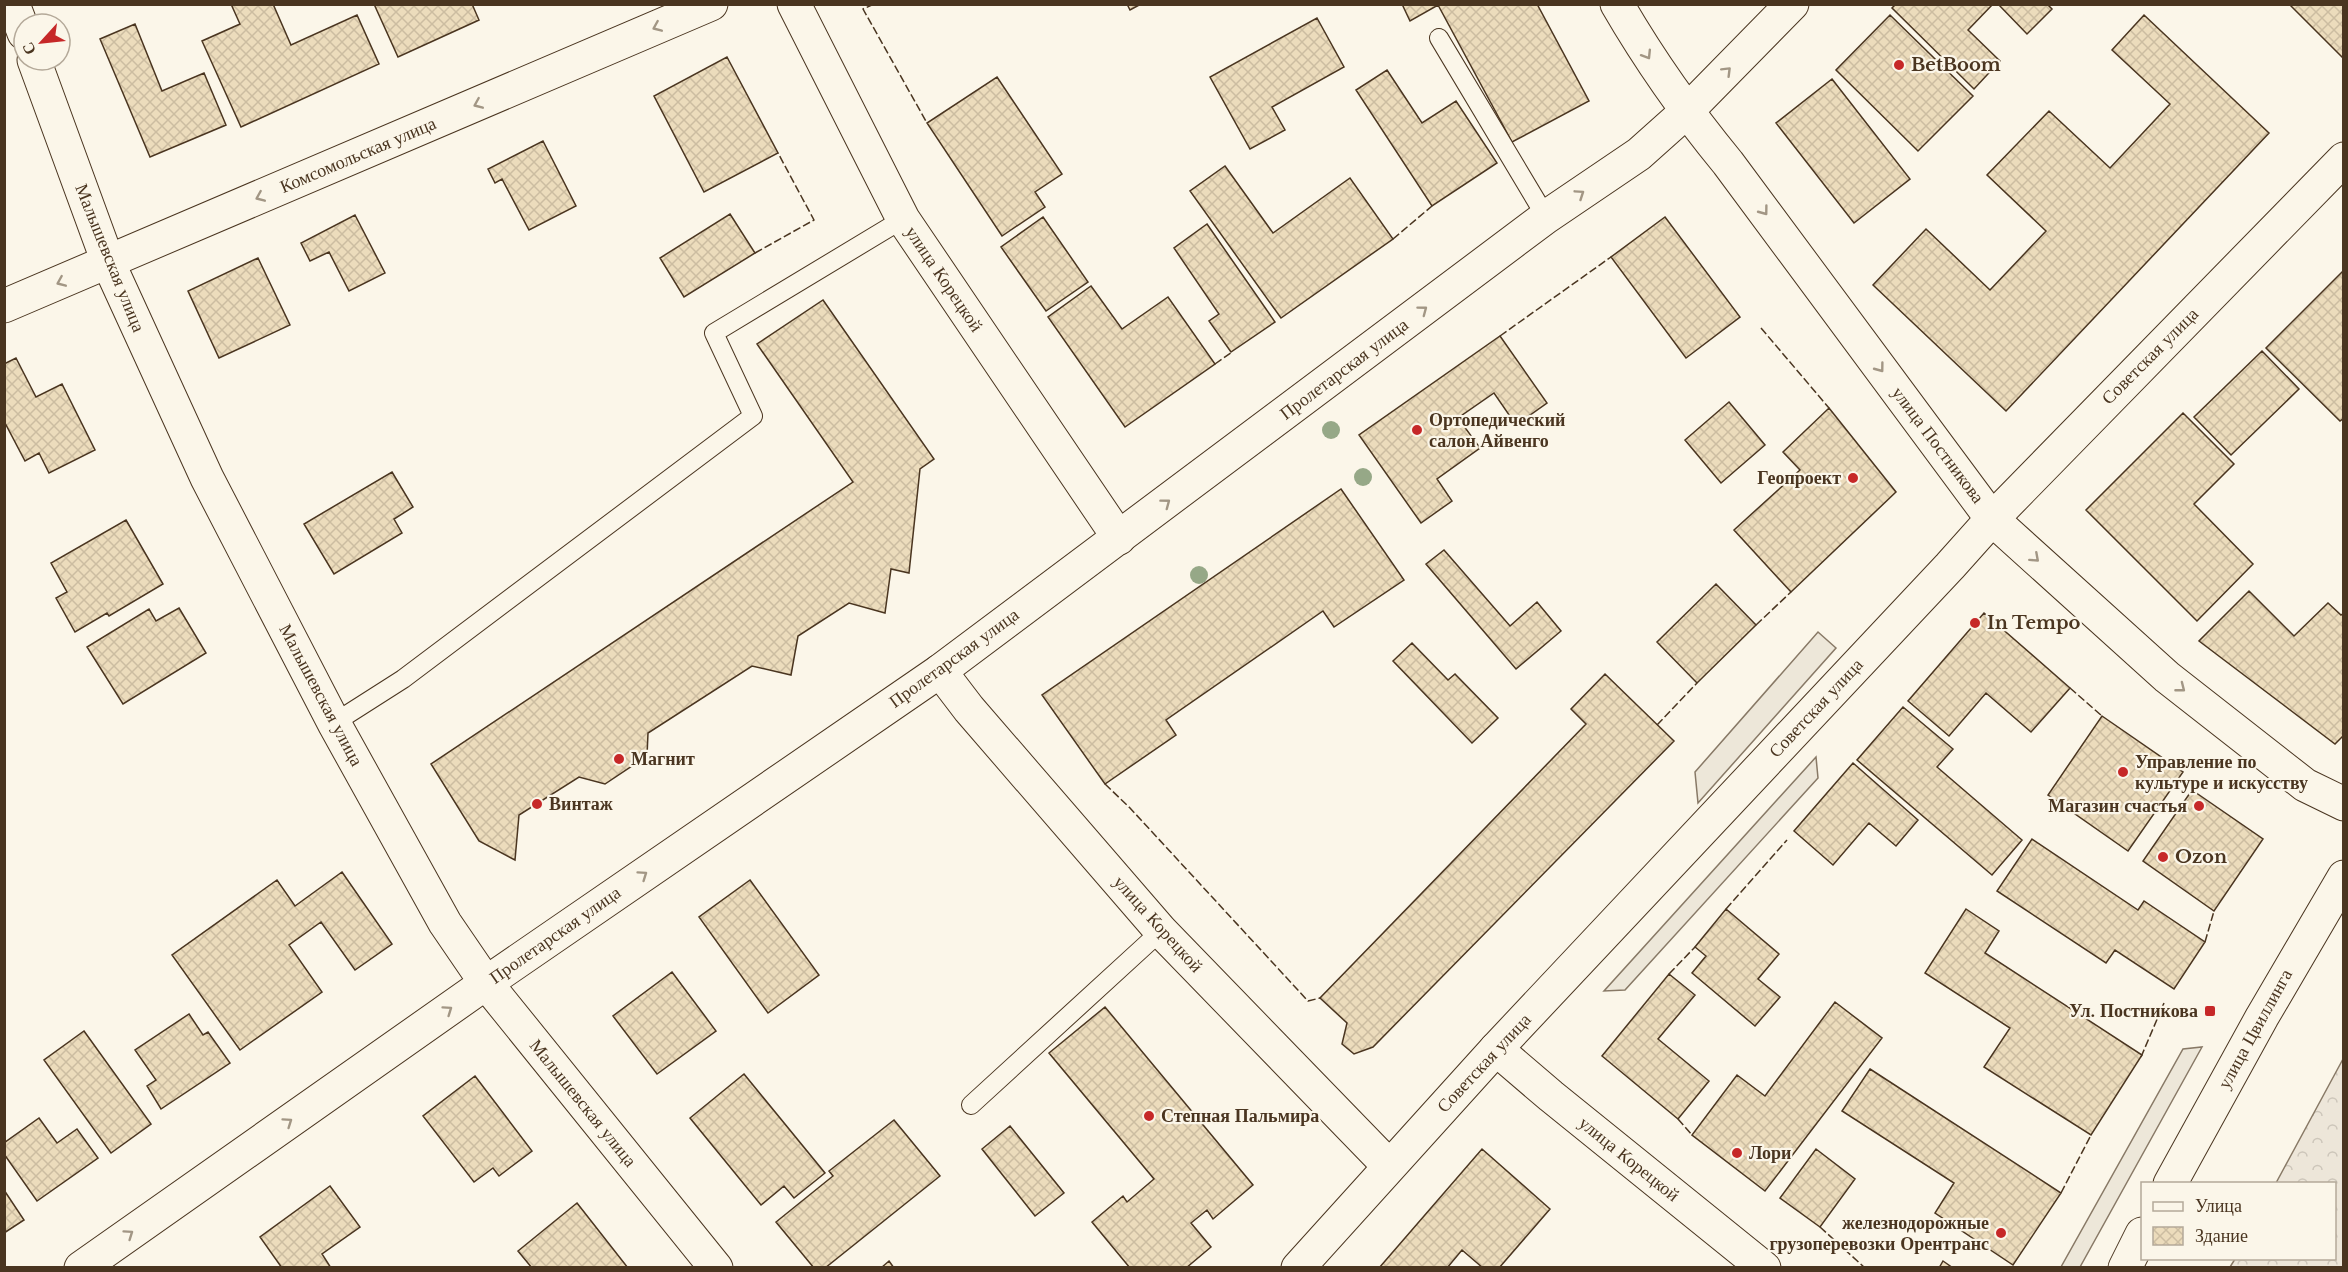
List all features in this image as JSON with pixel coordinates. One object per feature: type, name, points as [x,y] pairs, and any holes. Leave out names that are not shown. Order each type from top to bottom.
[{"type":"street","name":"Комсомольская улица","points":[[4,306],[711,4]]},
{"type":"street","name":"улица Корецкой","points":[[794,4],[903,219],[1119,538]]},
{"type":"street","name":"улица Постникова","points":[[1617,4],[1646,55],[1686,112],[1728,163],[1992,519],[2167,677],[2305,785],[2343,804]]},
{"type":"street","name":"Пролетарская улица","points":[[81,1268],[486,983],[940,671],[1546,218],[1639,154],[1686,112],[1792,4]]},
{"type":"street","name":"Малышевская улица","points":[[38,72],[108,262],[207,478],[334,723],[445,923],[486,983],[716,1268]]},
{"type":"street","name":"Советская улица","points":[[1298,1268],[1496,1049],[1992,519],[2343,159]]},
{"type":"street","name":"улица Корецкой","points":[[940,671],[969,709],[1161,931],[1389,1166]]},
{"type":"street","name":"улица Цвиллинга","points":[[2171,1182],[2262,1017],[2343,877]]},
{"type":"street","name":"улица Корецкой","points":[[1496,1049],[1764,1268]]},
{"type":"street","points":[[2125,1268],[2141,1236]]},
{"type":"lane","points":[[1439,38],[1546,218]]},
{"type":"lane","points":[[334,723],[403,679],[753,416],[714,333],[903,219]]},
{"type":"lane","points":[[971,1105],[1161,931]]},
{"type":"green space","points":[[2343,1059],[2343,1267],[2230,1267],[2234,1260],[2336,1260],[2336,1182],[2277,1182]]},
{"type":"shaded area","points":[[1818,632],[1836,648],[1698,803],[1695,772]]},
{"type":"shaded area","points":[[1816,757],[1818,778],[1625,990],[1604,991]]},
{"type":"shaded area","points":[[2202,1047],[2080,1267],[2061,1267],[2183,1049]]},
{"type":"building","points":[[231,4],[273,4],[291,45],[357,15],[379,64],[241,127],[202,41],[240,24]]},
{"type":"building","points":[[374,4],[472,4],[479,20],[398,57]]},
{"type":"building","points":[[1127,4],[1141,4],[1130,10]]},
{"type":"building","points":[[1402,4],[1537,4],[1589,101],[1512,142],[1438,5],[1410,21]]},
{"type":"building","points":[[1896,4],[1993,4],[1968,30],[2000,61],[1974,89],[1892,8]]},
{"type":"building","points":[[1998,4],[2047,4],[2052,9],[2027,34]]},
{"type":"building","points":[[2289,4],[2344,4],[2344,58],[2343,58]]},
{"type":"building","points":[[1890,15],[1973,96],[1918,151],[1836,70]]},
{"type":"building","points":[[2144,15],[2269,133],[2006,411],[1873,285],[1926,229],[1990,290],[2046,231],[1987,175],[2049,111],[2110,168],[2170,104],[2112,50]]},
{"type":"building","points":[[1317,18],[1344,67],[1272,107],[1285,130],[1250,149],[1210,77]]},
{"type":"building","points":[[135,24],[162,91],[204,73],[226,125],[150,157],[100,39]]},
{"type":"building","points":[[727,57],[778,153],[704,192],[654,96]]},
{"type":"building","points":[[1387,70],[1422,123],[1456,101],[1497,163],[1432,206],[1356,90]]},
{"type":"building","points":[[997,77],[1062,174],[1035,192],[1045,207],[1002,236],[927,123]]},
{"type":"building","points":[[1832,79],[1910,179],[1854,223],[1776,123]]},
{"type":"building","points":[[543,141],[576,206],[529,230],[502,179],[495,183],[488,169]]},
{"type":"building","points":[[1225,166],[1273,233],[1350,178],[1393,239],[1281,318],[1190,191]]},
{"type":"building","points":[[730,214],[755,253],[684,297],[660,258]]},
{"type":"building","points":[[355,215],[385,273],[349,291],[329,252],[310,261],[301,243]]},
{"type":"building","points":[[1043,217],[1088,282],[1046,311],[1001,247]]},
{"type":"building","points":[[1665,217],[1740,317],[1686,358],[1611,257]]},
{"type":"building","points":[[1207,224],[1275,322],[1231,352],[1209,321],[1219,314],[1174,248]]},
{"type":"building","points":[[258,258],[290,325],[219,358],[188,291]]},
{"type":"building","points":[[2344,270],[2344,418],[2340,421],[2266,348]]},
{"type":"building","points":[[1091,286],[1122,329],[1168,297],[1215,364],[1125,427],[1048,317]]},
{"type":"building","points":[[823,300],[934,459],[920,469],[909,573],[891,569],[885,613],[849,603],[798,636],[791,675],[752,666],[648,733],[647,756],[605,784],[579,777],[519,815],[515,860],[479,841],[431,764],[853,482],[757,344]]},
{"type":"building","name":"Ортопедический салон Айвенго","points":[[1500,336],[1547,403],[1516,425],[1494,393],[1458,418],[1480,448],[1437,479],[1452,501],[1421,523],[1359,435]]},
{"type":"building","points":[[2262,351],[2299,389],[2231,455],[2194,417]]},
{"type":"building","points":[[16,358],[36,397],[62,384],[95,450],[49,473],[39,453],[25,461],[4,421],[4,364]]},
{"type":"building","points":[[1729,402],[1765,445],[1721,483],[1685,440]]},
{"type":"building","points":[[1829,408],[1896,492],[1791,592],[1734,530],[1800,470],[1783,452]]},
{"type":"building","points":[[2183,413],[2234,464],[2194,504],[2253,564],[2197,621],[2086,510]]},
{"type":"building","points":[[392,472],[413,507],[394,519],[402,533],[334,574],[304,524]]},
{"type":"building","points":[[1341,489],[1404,580],[1334,627],[1323,611],[1166,720],[1176,735],[1105,784],[1042,695]]},
{"type":"building","points":[[126,520],[163,584],[109,616],[107,613],[75,632],[56,598],[67,592],[51,563]]},
{"type":"building","points":[[1444,550],[1510,626],[1537,602],[1561,631],[1516,669],[1426,564]]},
{"type":"building","points":[[1716,584],[1756,625],[1697,683],[1657,642]]},
{"type":"building","points":[[2249,591],[2294,636],[2328,603],[2341,615],[2344,613],[2344,735],[2335,744],[2199,641]]},
{"type":"building","points":[[179,608],[206,653],[123,704],[87,647],[149,609],[156,621]]},
{"type":"building","points":[[1984,613],[2070,688],[2031,732],[1986,693],[1949,736],[1908,701]]},
{"type":"building","points":[[1412,643],[1448,680],[1455,674],[1498,718],[1472,743],[1393,661]]},
{"type":"building","points":[[1605,674],[1674,741],[1373,1047],[1354,1054],[1342,1044],[1347,1023],[1320,998],[1586,724],[1571,709]]},
{"type":"building","points":[[1903,707],[1953,749],[1937,767],[2022,840],[1992,875],[1857,760]]},
{"type":"building","points":[[2102,716],[2183,772],[2128,851],[2048,795]]},
{"type":"building","points":[[1853,763],[1918,820],[1896,846],[1869,823],[1833,865],[1794,831]]},
{"type":"building","points":[[2192,790],[2263,839],[2214,911],[2143,861]]},
{"type":"building","points":[[2032,839],[2138,910],[2144,901],[2205,942],[2174,989],[2115,950],[2106,963],[1997,891]]},
{"type":"building","points":[[342,872],[392,944],[355,970],[321,922],[289,945],[322,992],[240,1050],[172,955],[277,880],[295,906]]},
{"type":"building","points":[[750,880],[819,975],[768,1013],[699,917]]},
{"type":"building","points":[[1726,909],[1779,954],[1758,979],[1780,997],[1755,1026],[1692,973],[1706,956],[1695,947]]},
{"type":"building","points":[[1966,909],[1999,931],[1985,953],[2142,1055],[2091,1135],[1984,1067],[2010,1028],[1925,973]]},
{"type":"building","points":[[672,972],[716,1031],[657,1074],[613,1016]]},
{"type":"building","points":[[1669,974],[1695,995],[1658,1039],[1709,1081],[1678,1119],[1602,1056]]},
{"type":"building","points":[[1835,1002],[1882,1038],[1765,1191],[1692,1135],[1737,1075],[1765,1096]]},
{"type":"building","name":"Степная Пальмира","points":[[1105,1007],[1253,1185],[1213,1219],[1207,1210],[1191,1223],[1211,1247],[1186,1268],[1130,1268],[1092,1222],[1123,1196],[1127,1202],[1154,1179],[1049,1053]]},
{"type":"building","points":[[189,1014],[203,1035],[208,1032],[230,1063],[161,1109],[147,1086],[156,1080],[135,1050]]},
{"type":"building","points":[[84,1031],[151,1124],[111,1153],[44,1060]]},
{"type":"building","points":[[1870,1069],[2061,1193],[2013,1265],[1935,1213],[1954,1183],[1842,1111]]},
{"type":"building","points":[[744,1074],[825,1173],[794,1198],[784,1186],[761,1205],[690,1118]]},
{"type":"building","points":[[475,1076],[532,1151],[499,1176],[493,1168],[474,1182],[423,1116]]},
{"type":"building","points":[[39,1118],[57,1143],[77,1129],[98,1158],[37,1201],[4,1154],[4,1143]]},
{"type":"building","points":[[894,1120],[940,1176],[825,1268],[814,1268],[776,1222],[833,1176],[829,1171]]},
{"type":"building","points":[[1010,1126],[1064,1193],[1035,1216],[982,1149]]},
{"type":"building","points":[[1482,1149],[1550,1209],[1499,1268],[1483,1268],[1462,1250],[1447,1268],[1379,1268]]},
{"type":"building","points":[[1816,1149],[1855,1179],[1820,1227],[1780,1198]]},
{"type":"building","points":[[330,1186],[360,1227],[322,1254],[331,1268],[282,1268],[260,1237]]},
{"type":"building","points":[[4,1190],[24,1220],[4,1233]]},
{"type":"building","points":[[577,1203],[628,1268],[532,1268],[518,1251]]},
{"type":"building","points":[[889,1261],[894,1268],[881,1268]]},
{"type":"building","points":[[1943,1261],[1953,1268],[1939,1268]]},
{"type":"fence","points":[[874,4],[863,9],[927,123]]},
{"type":"fence","points":[[755,253],[814,220],[778,153]]},
{"type":"fence","points":[[1393,239],[1432,206]]},
{"type":"fence","points":[[1500,336],[1611,257]]},
{"type":"fence","points":[[1761,328],[1829,408]]},
{"type":"fence","points":[[1215,364],[1232,352]]},
{"type":"fence","points":[[1756,625],[1791,592]]},
{"type":"fence","points":[[1657,725],[1697,683]]},
{"type":"fence","points":[[2070,688],[2102,716]]},
{"type":"fence","points":[[1105,784],[1130,808],[1308,1001],[1320,998]]},
{"type":"fence","points":[[1726,909],[1787,840]]},
{"type":"fence","points":[[2205,942],[2214,911]]},
{"type":"fence","points":[[1669,974],[1695,947]]},
{"type":"fence","points":[[2141,1057],[2164,1003]]},
{"type":"fence","points":[[1678,1119],[1692,1135]]},
{"type":"fence","points":[[2061,1193],[2091,1135]]},
{"type":"fence","points":[[1820,1227],[1865,1268]]},
{"type":"place","name":"BetBoom","points":[[1899,65]]},
{"type":"place","name":"Ортопедический салон Айвенго","points":[[1417,430]]},
{"type":"place","name":"Геопроект","points":[[1853,478]]},
{"type":"place","name":"In Tempo","points":[[1975,623]]},
{"type":"place","name":"Магнит","points":[[619,759]]},
{"type":"place","name":"Управление по культуре и искусству","points":[[2123,772]]},
{"type":"place","name":"Винтаж","points":[[537,804]]},
{"type":"place","name":"Магазин счастья","points":[[2199,806]]},
{"type":"place","name":"Ozon","points":[[2163,857]]},
{"type":"place","name":"Ул. Постникова","points":[[2210,1011]]},
{"type":"place","name":"Степная Пальмира","points":[[1149,1116]]},
{"type":"place","name":"Лори","points":[[1737,1153]]},
{"type":"place","name":"железнодорожные грузоперевозки Орентранс","points":[[2001,1233]]}]
